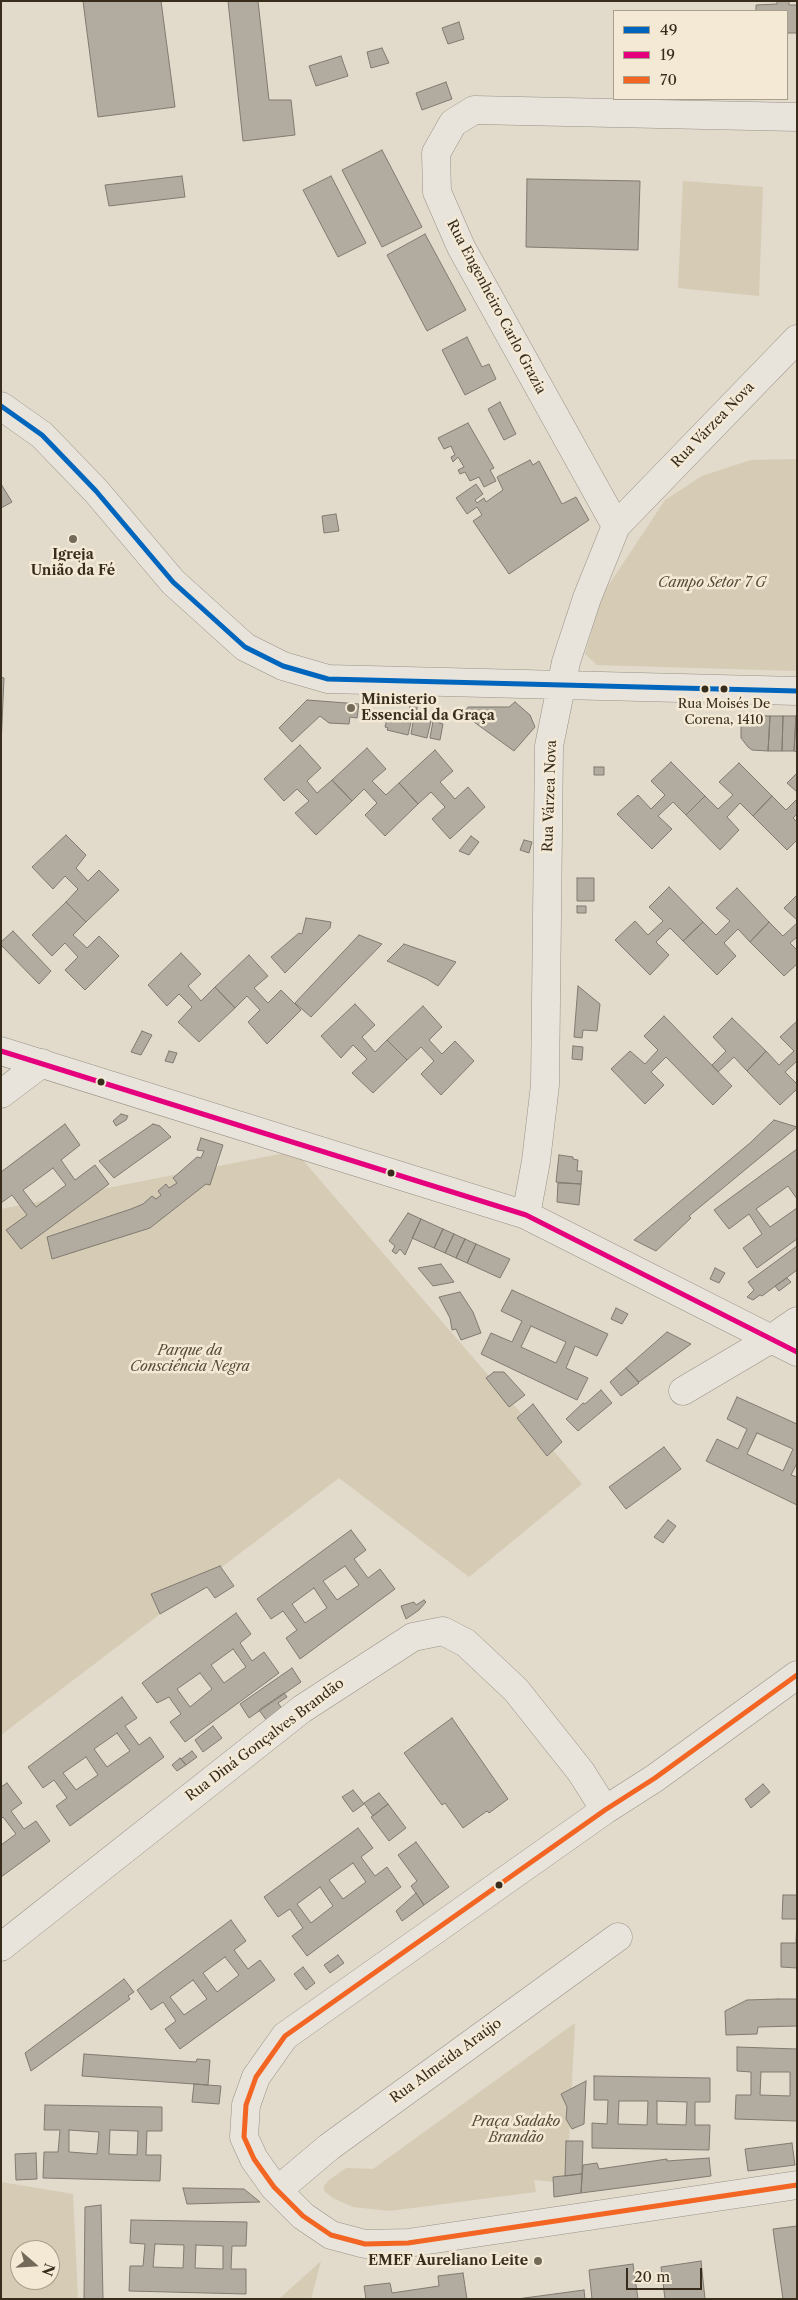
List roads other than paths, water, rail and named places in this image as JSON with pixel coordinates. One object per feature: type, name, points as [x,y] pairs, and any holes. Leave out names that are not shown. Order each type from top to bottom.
[{"type":"street","name":"Rua Engenheiro Carlo Grazia","points":[[616,526],[461,247],[437,192],[436,153],[453,123],[474,110],[797,117]]},
{"type":"street","name":"Rua Várzea Nova","points":[[526,1215],[536,1161],[545,1086],[549,746],[560,686],[587,598],[616,526],[797,339]]},
{"type":"street","points":[[1,406],[49,442],[96,491],[173,582],[245,647],[283,666],[328,679],[797,691]]},
{"type":"street","points":[[1,1051],[474,1197],[526,1215],[797,1352]]},
{"type":"street","points":[[1,1094],[42,1064]]},
{"type":"street","points":[[684,1391],[772,1339],[797,1321]]},
{"type":"street","name":"Rua Diná Gonçalves Brandão","points":[[1,1948],[302,1709],[413,1637],[443,1631],[466,1643],[516,1690],[581,1772],[605,1810]]},
{"type":"street","points":[[797,1675],[655,1778],[605,1810],[285,2036],[256,2076],[246,2105],[244,2137],[254,2159],[278,2190],[303,2216],[331,2234],[365,2244],[408,2243],[797,2186]]},
{"type":"street","name":"Rua Almeida Araújo","points":[[278,2190],[336,2141],[618,1937]]},
{"type":"place","name":"Igreja União da Fé","points":[[73,539]]},
{"type":"place","name":"Rua Moisés De Corena, 1410","points":[[724,689]]},
{"type":"place","name":"Ministerio Essencial da Graça","points":[[351,708]]},
{"type":"place","name":"EMEF Aureliano Leite","points":[[538,2261]]},
{"type":"park label","name":"Campo Setor 7 G","points":[[712,583]]},
{"type":"park label","name":"Parque da Consciência Negra","points":[[190,1359]]},
{"type":"park label","name":"Praça Sadako Brandão","points":[[516,2130]]}]
